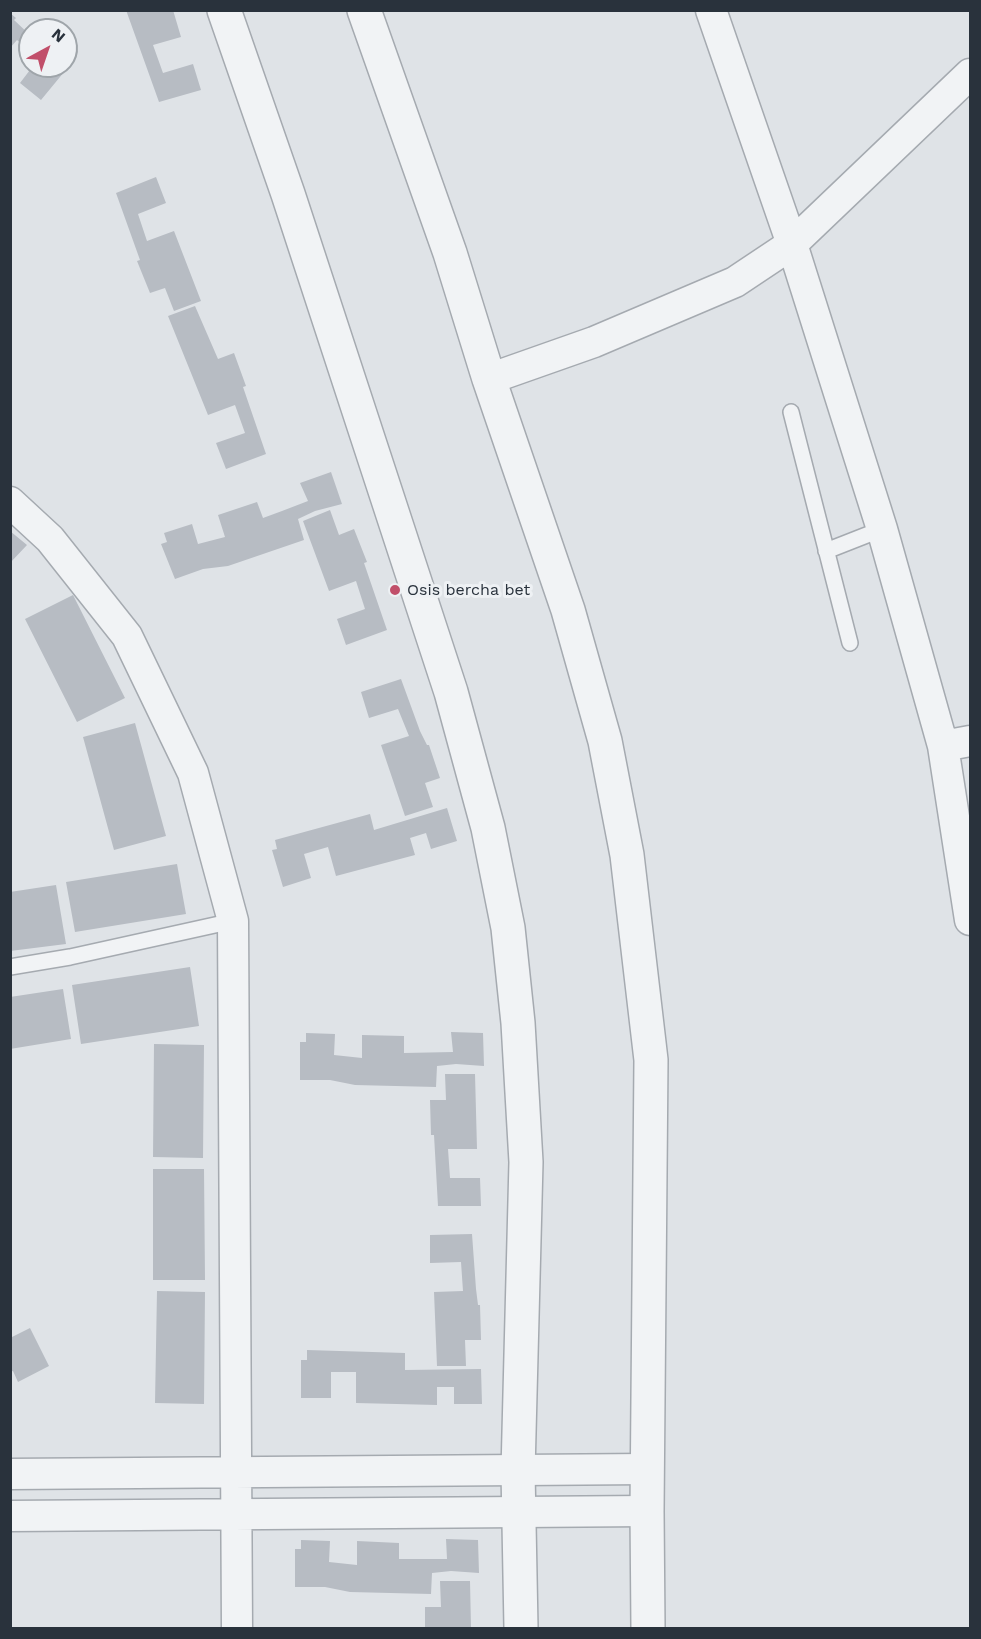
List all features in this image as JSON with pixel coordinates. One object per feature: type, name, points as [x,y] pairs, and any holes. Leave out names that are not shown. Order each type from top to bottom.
[{"type":"street","points":[[224,10],[288,194],[451,692],[490,839],[509,940],[518,1023],[526,1162],[518,1471],[521,1629]]},
{"type":"street","points":[[364,10],[450,253],[489,380],[571,621],[604,741],[627,855],[651,1060],[647,1469],[648,1629]]},
{"type":"street","points":[[711,10],[792,244],[882,529],[957,743],[954,827],[970,920]]},
{"type":"street","points":[[489,380],[594,342],[735,282],[792,244],[970,74]]},
{"type":"street","points":[[10,502],[51,539],[127,636],[193,773],[233,921],[237,1629]]},
{"type":"street","points":[[10,1474],[647,1469]]},
{"type":"street","points":[[10,1516],[519,1514],[647,1511]]},
{"type":"lane","points":[[791,412],[850,643]]},
{"type":"lane","points":[[826,551],[882,529]]},
{"type":"lane","points":[[10,967],[70,957],[233,921]]},
{"type":"building","points":[[126,10],[173,10],[181,37],[153,45],[163,73],[193,64],[201,90],[159,102]]},
{"type":"building","points":[[10,13],[16,18],[14,20],[18,24],[18,41],[10,48]]},
{"type":"building","points":[[24,78],[59,78],[41,100],[20,83]]},
{"type":"building","points":[[156,177],[166,203],[138,214],[147,241],[174,231],[201,301],[174,311],[165,288],[150,293],[137,261],[140,260],[116,193]]},
{"type":"building","points":[[195,306],[218,359],[234,353],[266,454],[226,469],[216,443],[245,433],[235,405],[208,415],[168,316]]},
{"type":"building","points":[[331,472],[342,504],[315,511],[298,519],[304,540],[228,566],[203,569],[175,579],[161,544],[167,542],[164,533],[192,524],[198,544],[225,537],[218,515],[257,502],[263,518],[282,511],[308,501],[300,483]]},
{"type":"building","points":[[330,510],[339,535],[354,529],[367,562],[364,563],[387,630],[346,645],[337,619],[365,609],[356,581],[329,591],[303,521]]},
{"type":"building","points":[[10,531],[27,545],[10,563]]},
{"type":"building","points":[[73,595],[125,698],[77,722],[25,619]]},
{"type":"building","points":[[401,679],[420,731],[429,745],[440,778],[425,783],[433,807],[405,816],[381,745],[409,736],[398,709],[369,718],[361,692]]},
{"type":"building","points":[[135,723],[166,836],[114,850],[83,737]]},
{"type":"building","points":[[447,808],[457,841],[431,849],[426,833],[410,838],[415,855],[336,876],[328,847],[304,854],[311,878],[283,887],[272,850],[277,849],[275,840],[370,814],[374,830]]},
{"type":"building","points":[[177,864],[186,914],[75,932],[66,882]]},
{"type":"building","points":[[56,885],[66,944],[10,951],[10,892]]},
{"type":"building","points":[[190,967],[199,1026],[81,1044],[72,985]]},
{"type":"building","points":[[63,989],[71,1039],[10,1049],[10,997]]},
{"type":"building","points":[[451,1032],[483,1033],[484,1066],[456,1064],[437,1066],[436,1087],[355,1085],[330,1080],[300,1080],[300,1042],[306,1042],[306,1033],[335,1034],[334,1055],[362,1058],[362,1035],[404,1036],[404,1053],[453,1052]]},
{"type":"building","points":[[154,1044],[204,1045],[203,1158],[153,1157]]},
{"type":"building","points":[[445,1074],[475,1074],[477,1149],[448,1149],[450,1178],[480,1178],[481,1206],[438,1206],[430,1100],[446,1100]]},
{"type":"building","points":[[153,1169],[204,1169],[205,1280],[153,1280]]},
{"type":"building","points":[[472,1234],[476,1289],[478,1305],[480,1305],[481,1340],[465,1340],[466,1366],[437,1366],[434,1292],[463,1291],[461,1262],[430,1263],[430,1235]]},
{"type":"building","points":[[157,1291],[205,1292],[204,1404],[155,1403]]},
{"type":"building","points":[[30,1328],[49,1366],[18,1382],[13,1371],[10,1372],[10,1338]]},
{"type":"building","points":[[307,1350],[405,1353],[405,1370],[481,1369],[482,1404],[454,1404],[454,1387],[437,1387],[437,1405],[356,1403],[356,1372],[331,1372],[331,1398],[301,1398],[301,1360],[307,1360]]},
{"type":"building","points":[[446,1539],[478,1540],[479,1573],[451,1571],[432,1573],[431,1594],[350,1592],[325,1587],[295,1587],[295,1549],[301,1549],[301,1540],[330,1541],[329,1562],[357,1565],[357,1541],[399,1543],[399,1559],[447,1559]]},
{"type":"building","points":[[440,1581],[470,1581],[471,1628],[425,1628],[425,1607],[441,1607]]},
{"type":"place","name":"Osis bercha bet","points":[[395,590]]}]
